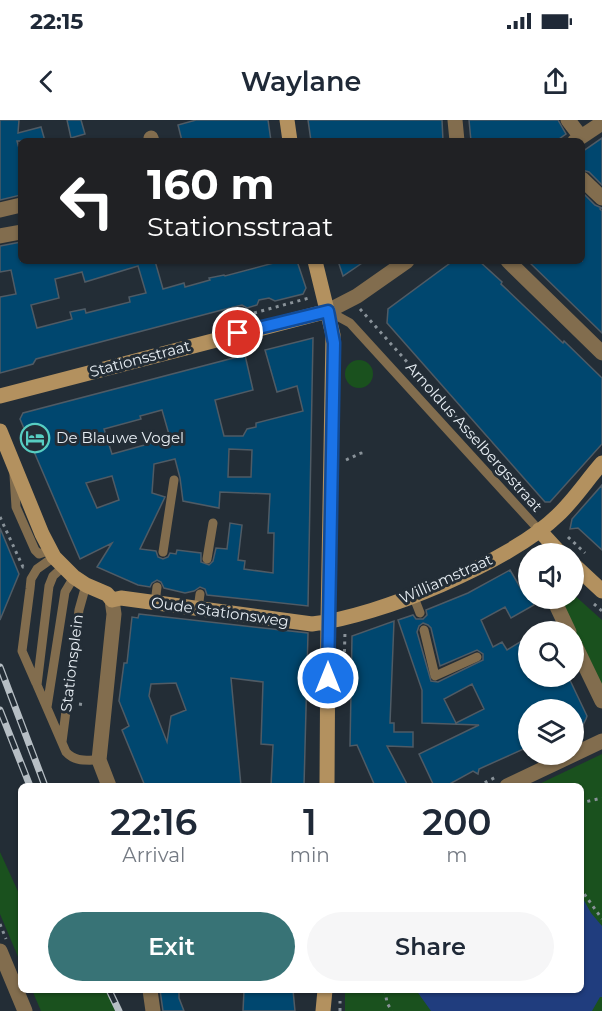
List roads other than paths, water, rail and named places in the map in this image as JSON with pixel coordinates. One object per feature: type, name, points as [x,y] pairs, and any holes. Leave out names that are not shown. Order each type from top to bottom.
[{"type":"street","points":[[287,120],[290,138]]},
{"type":"street","points":[[455,120],[457,138]]},
{"type":"street","points":[[568,120],[577,138]]},
{"type":"street","points":[[580,138],[602,123]]},
{"type":"street","points":[[585,182],[602,198]]},
{"type":"street","points":[[0,210],[18,206]]},
{"type":"street","points":[[0,236],[18,233]]},
{"type":"street","points":[[316,264],[334,343],[327,783]]},
{"type":"street","name":"Stationsstraat","points":[[0,396],[328,311],[351,300],[403,264]]},
{"type":"street","points":[[511,264],[602,353]]},
{"type":"street","points":[[0,431],[13,464],[65,567]]},
{"type":"street","name":"Williamstraat","points":[[328,622],[436,586],[518,546],[545,526],[602,463]]},
{"type":"street","name":"Arnoldus Asselbergsstraat","points":[[545,526],[555,543]]},
{"type":"street","name":"Oude Stationsweg","points":[[65,567],[107,594],[112,600],[121,598],[155,603],[199,601],[215,617],[312,624],[328,622]]},
{"type":"street","points":[[584,576],[602,591]]},
{"type":"street","points":[[108,783],[99,760],[114,614],[112,600]]},
{"type":"street","points":[[584,663],[602,701]]},
{"type":"street","points":[[513,783],[602,741]]},
{"type":"street","points":[[0,951],[25,1011]]},
{"type":"street","points":[[150,993],[153,1011]]},
{"type":"lane","name":"Arnoldus Asselbergsstraat","points":[[328,311],[350,323],[545,526]]},
{"type":"lane","points":[[163,552],[174,480]]},
{"type":"lane","points":[[207,559],[213,523]]},
{"type":"lane","name":"Stationsplein","points":[[65,567],[37,569],[31,579],[22,651],[62,742],[71,757],[78,760],[99,760]]},
{"type":"lane","name":"Stationsplein","points":[[47,709],[65,592],[65,567]]},
{"type":"lane","name":"Stationsplein","points":[[62,742],[79,610],[65,567]]},
{"type":"lane","points":[[37,686],[49,586],[53,576],[65,567]]},
{"type":"lane","points":[[155,603],[157,587]]},
{"type":"lane","points":[[413,595],[420,613]]},
{"type":"lane","points":[[424,630],[435,676],[477,657]]},
{"type":"water","points":[[584,900],[602,926],[602,997],[592,1011],[431,1011],[418,993],[584,993]]},
{"type":"railway","points":[[0,667],[44,783]]},
{"type":"railway","points":[[0,710],[29,783]]},
{"type":"railway","points":[[110,993],[119,1011]]},
{"type":"place","name":"De Blauwe Vogel","points":[[35,438]]}]
